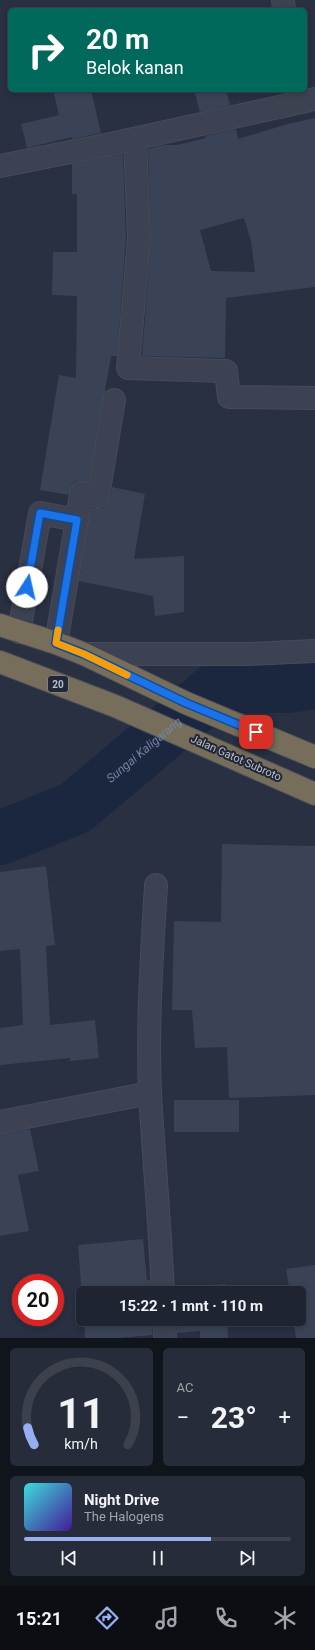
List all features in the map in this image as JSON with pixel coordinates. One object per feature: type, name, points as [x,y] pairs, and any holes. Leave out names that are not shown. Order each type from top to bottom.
[{"type":"highway","points":[[10,628],[84,654],[186,703],[315,757]]},
{"type":"highway","name":"Jalan Gatot Subroto","points":[[0,662],[115,706],[315,794]]},
{"type":"street","points":[[0,166],[135,139],[304,97]]},
{"type":"street","points":[[135,139],[139,239],[128,368],[226,371],[229,398],[315,398]]},
{"type":"street","points":[[56,643],[81,493],[98,496],[114,400]]},
{"type":"street","points":[[10,628],[40,513],[77,520]]},
{"type":"street","points":[[84,654],[248,654],[315,651]]},
{"type":"street","points":[[156,885],[150,989],[150,1093],[163,1286]]},
{"type":"street","points":[[0,1122],[150,1093]]},
{"type":"street","points":[[164,1326],[165,1338]]},
{"type":"building","points":[[53,92],[91,92],[101,133],[72,139],[72,137],[27,148],[21,124],[59,115]]},
{"type":"building","points":[[195,92],[227,92],[230,105],[200,112]]},
{"type":"building","points":[[315,118],[315,287],[226,298],[225,358],[142,356],[151,240],[148,149],[164,145],[177,145],[206,138],[205,136],[236,129],[238,139],[284,125]],"holes":[[[244,218],[251,241],[255,272],[211,271],[200,230]]]},
{"type":"building","points":[[123,154],[126,239],[117,356],[111,356],[105,391],[102,398],[88,482],[76,481],[71,485],[68,495],[40,490],[59,375],[76,378],[77,296],[52,295],[53,252],[77,252],[77,194],[72,194],[72,164]]},
{"type":"building","points":[[112,487],[145,494],[134,559],[184,556],[184,612],[155,616],[153,596],[79,581],[91,508],[102,508],[107,504]]},
{"type":"building","points":[[222,844],[315,846],[315,1095],[229,1098],[227,1047],[195,1048],[192,1010],[172,1010],[174,921],[221,922]]},
{"type":"building","points":[[46,866],[55,945],[46,946],[50,1025],[95,1020],[99,1058],[70,1061],[70,1058],[0,1065],[0,1028],[23,1025],[20,949],[0,951],[0,872]]},
{"type":"building","points":[[174,1100],[239,1100],[239,1132],[174,1132]]},
{"type":"building","points":[[30,1129],[39,1171],[18,1175],[29,1231],[0,1236],[0,1134]]},
{"type":"building","points":[[143,1239],[147,1280],[150,1280],[150,1286],[81,1286],[78,1245]]},
{"type":"building","points":[[315,1265],[315,1338],[296,1338],[294,1326],[306,1326],[306,1286],[289,1286],[286,1269]]},
{"type":"building","points":[[225,1284],[225,1286],[200,1286]]},
{"type":"building","points":[[84,1326],[152,1326],[152,1335],[119,1338],[85,1338]]},
{"type":"building","points":[[177,1326],[227,1326],[228,1338],[200,1338],[200,1331],[177,1333]]},
{"type":"waterway","name":"Sungai Kaligarang","points":[[0,838],[75,808],[220,686],[287,686],[315,682]]},
{"type":"slow traffic","points":[[58,630],[56,643],[84,654],[127,675]]},
{"type":"route","points":[[27,587],[40,513],[77,520],[56,643],[84,654],[186,703],[256,732]]}]
